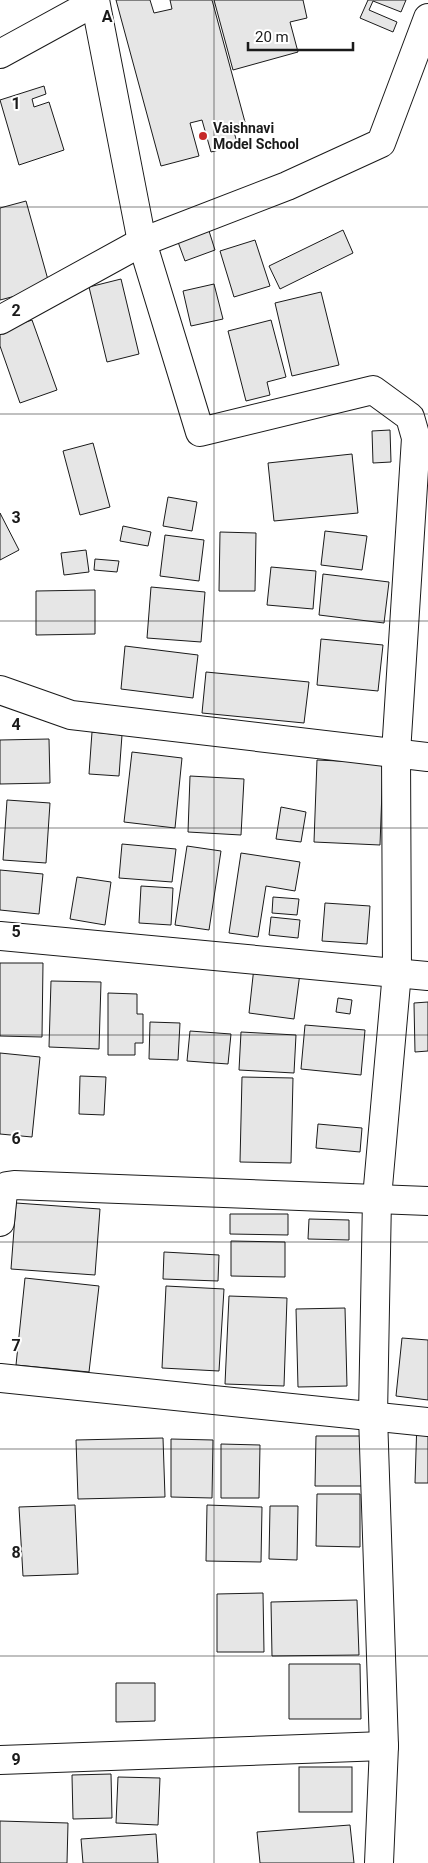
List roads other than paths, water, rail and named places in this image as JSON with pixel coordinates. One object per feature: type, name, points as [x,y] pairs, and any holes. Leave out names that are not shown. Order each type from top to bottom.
[{"type":"street","points":[[0,54],[95,1],[142,242],[200,432],[373,390],[410,417],[416,438],[396,753],[396,972],[378,1198],[373,1416],[384,1746],[379,1863]]},
{"type":"street","points":[[0,320],[142,242],[287,186],[381,143],[428,18]]},
{"type":"street","points":[[0,690],[71,715],[428,757]]},
{"type":"street","points":[[0,936],[428,976]]},
{"type":"street","points":[[0,1222],[3,1192],[7,1186],[14,1184],[428,1201]]},
{"type":"street","points":[[0,1378],[428,1422]]},
{"type":"street","points":[[0,1760],[384,1746]]},
{"type":"place","name":"Vaishnavi Model School","points":[[203,136]]}]
